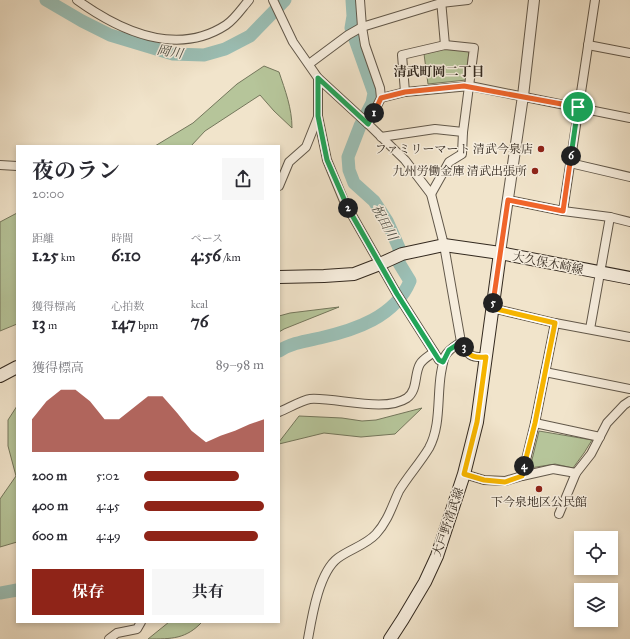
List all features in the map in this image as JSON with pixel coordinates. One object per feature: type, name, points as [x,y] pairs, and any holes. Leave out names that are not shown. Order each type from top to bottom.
[{"type":"main road","name":"大久保木崎線","points":[[280,277],[354,274],[399,256],[444,245],[500,253],[630,278]]},
{"type":"main road","name":"大戸野清武線","points":[[390,639],[404,620],[425,582],[437,556],[464,474],[477,422],[500,253]]},
{"type":"main road","points":[[0,376],[16,368]]},
{"type":"street","points":[[77,0],[95,13],[134,32],[164,40],[182,40],[206,36],[228,24],[249,0]]},
{"type":"street","points":[[273,0],[293,42],[318,78],[405,160],[431,194],[444,245],[461,342],[466,352],[476,358],[486,357]]},
{"type":"street","points":[[360,0],[362,27],[367,50],[380,88],[381,98],[368,124]]},
{"type":"street","points":[[309,64],[348,35],[362,27],[441,2],[468,0]]},
{"type":"street","points":[[500,253],[523,96],[534,0]]},
{"type":"street","points":[[563,211],[595,0]]},
{"type":"street","points":[[441,2],[445,45]]},
{"type":"street","points":[[405,92],[402,55],[445,45],[474,48],[463,132],[462,154],[449,162],[431,194]]},
{"type":"street","points":[[588,45],[630,53]]},
{"type":"street","points":[[318,78],[318,116],[327,160],[341,194],[399,297],[439,360],[443,362]]},
{"type":"street","points":[[381,98],[405,92],[470,86],[630,118]]},
{"type":"street","points":[[280,184],[289,162],[306,147],[318,116]]},
{"type":"street","points":[[381,138],[436,130],[463,132]]},
{"type":"street","points":[[570,163],[630,177]]},
{"type":"street","points":[[0,165],[16,166]]},
{"type":"street","points":[[508,200],[563,211],[610,217],[630,222]]},
{"type":"street","points":[[590,329],[610,217]]},
{"type":"street","points":[[492,308],[555,323],[630,337]]},
{"type":"street","points":[[522,476],[535,423],[555,323]]},
{"type":"street","points":[[308,639],[311,621],[323,578],[328,568],[337,558],[362,545],[376,535],[390,514],[399,491],[429,448],[436,423],[443,362],[449,350],[461,342]]},
{"type":"street","points":[[280,412],[308,399],[361,404],[395,403],[410,396],[414,389],[419,365],[434,352]]},
{"type":"street","points":[[545,372],[630,389]]},
{"type":"street","points":[[559,514],[576,473],[591,454],[607,423],[624,405],[630,401]]},
{"type":"street","points":[[535,423],[600,437]]},
{"type":"street","points":[[464,474],[484,480],[505,482],[553,468],[576,473]]},
{"type":"street","points":[[109,639],[117,633],[137,629],[140,623]]},
{"type":"green space","points":[[446,48],[469,51],[466,80],[428,84],[424,54]]},
{"type":"green space","points":[[264,66],[279,72],[286,92],[292,128],[260,95],[205,131],[192,145],[157,145],[193,123],[237,84]]},
{"type":"green space","points":[[16,214],[16,324],[0,331],[0,222]]},
{"type":"green space","points":[[339,307],[280,331],[280,316],[290,313]]},
{"type":"green space","points":[[16,408],[16,476],[8,446],[8,420]]},
{"type":"green space","points":[[422,408],[395,434],[361,437],[324,433],[280,444],[280,441],[299,416],[342,418],[362,421],[376,420]]},
{"type":"green space","points":[[539,431],[592,440],[573,468],[555,464],[530,468]]},
{"type":"green space","points":[[16,476],[16,542],[0,547],[0,499]]},
{"type":"green space","points":[[168,623],[201,623],[190,632],[178,637],[148,639]]},
{"type":"waterway","name":"岡川","points":[[46,0],[110,35],[173,54],[204,55],[225,49],[250,36],[285,0]]},
{"type":"waterway","name":"祝田川","points":[[280,350],[304,341],[347,331],[372,320],[395,304],[410,281],[399,263],[399,248],[387,221],[374,201],[354,183],[349,170],[348,157],[360,126],[372,103],[374,93],[351,28],[353,16],[352,0]]},
{"type":"waterway","name":"祝田川","points":[[0,593],[16,590]]},
{"type":"place","name":"ファミリーマート 清武今泉店","points":[[541,149]]},
{"type":"place","name":"九州労働金庫 清武出張所","points":[[535,171]]},
{"type":"place","name":"下今泉地区公民館","points":[[539,489]]},
{"type":"district","name":"清武町岡二丁目","points":[[439,71]]},
{"type":"route","points":[[318,78],[368,124],[381,98],[405,92],[464,86],[578,107],[563,211],[508,200],[492,308],[555,323],[535,423],[522,476],[505,482],[484,480],[464,474],[477,422],[486,357],[476,358],[466,352],[461,342],[449,350],[443,362],[439,360],[397,294],[344,201],[327,160],[318,116],[318,78]]}]
